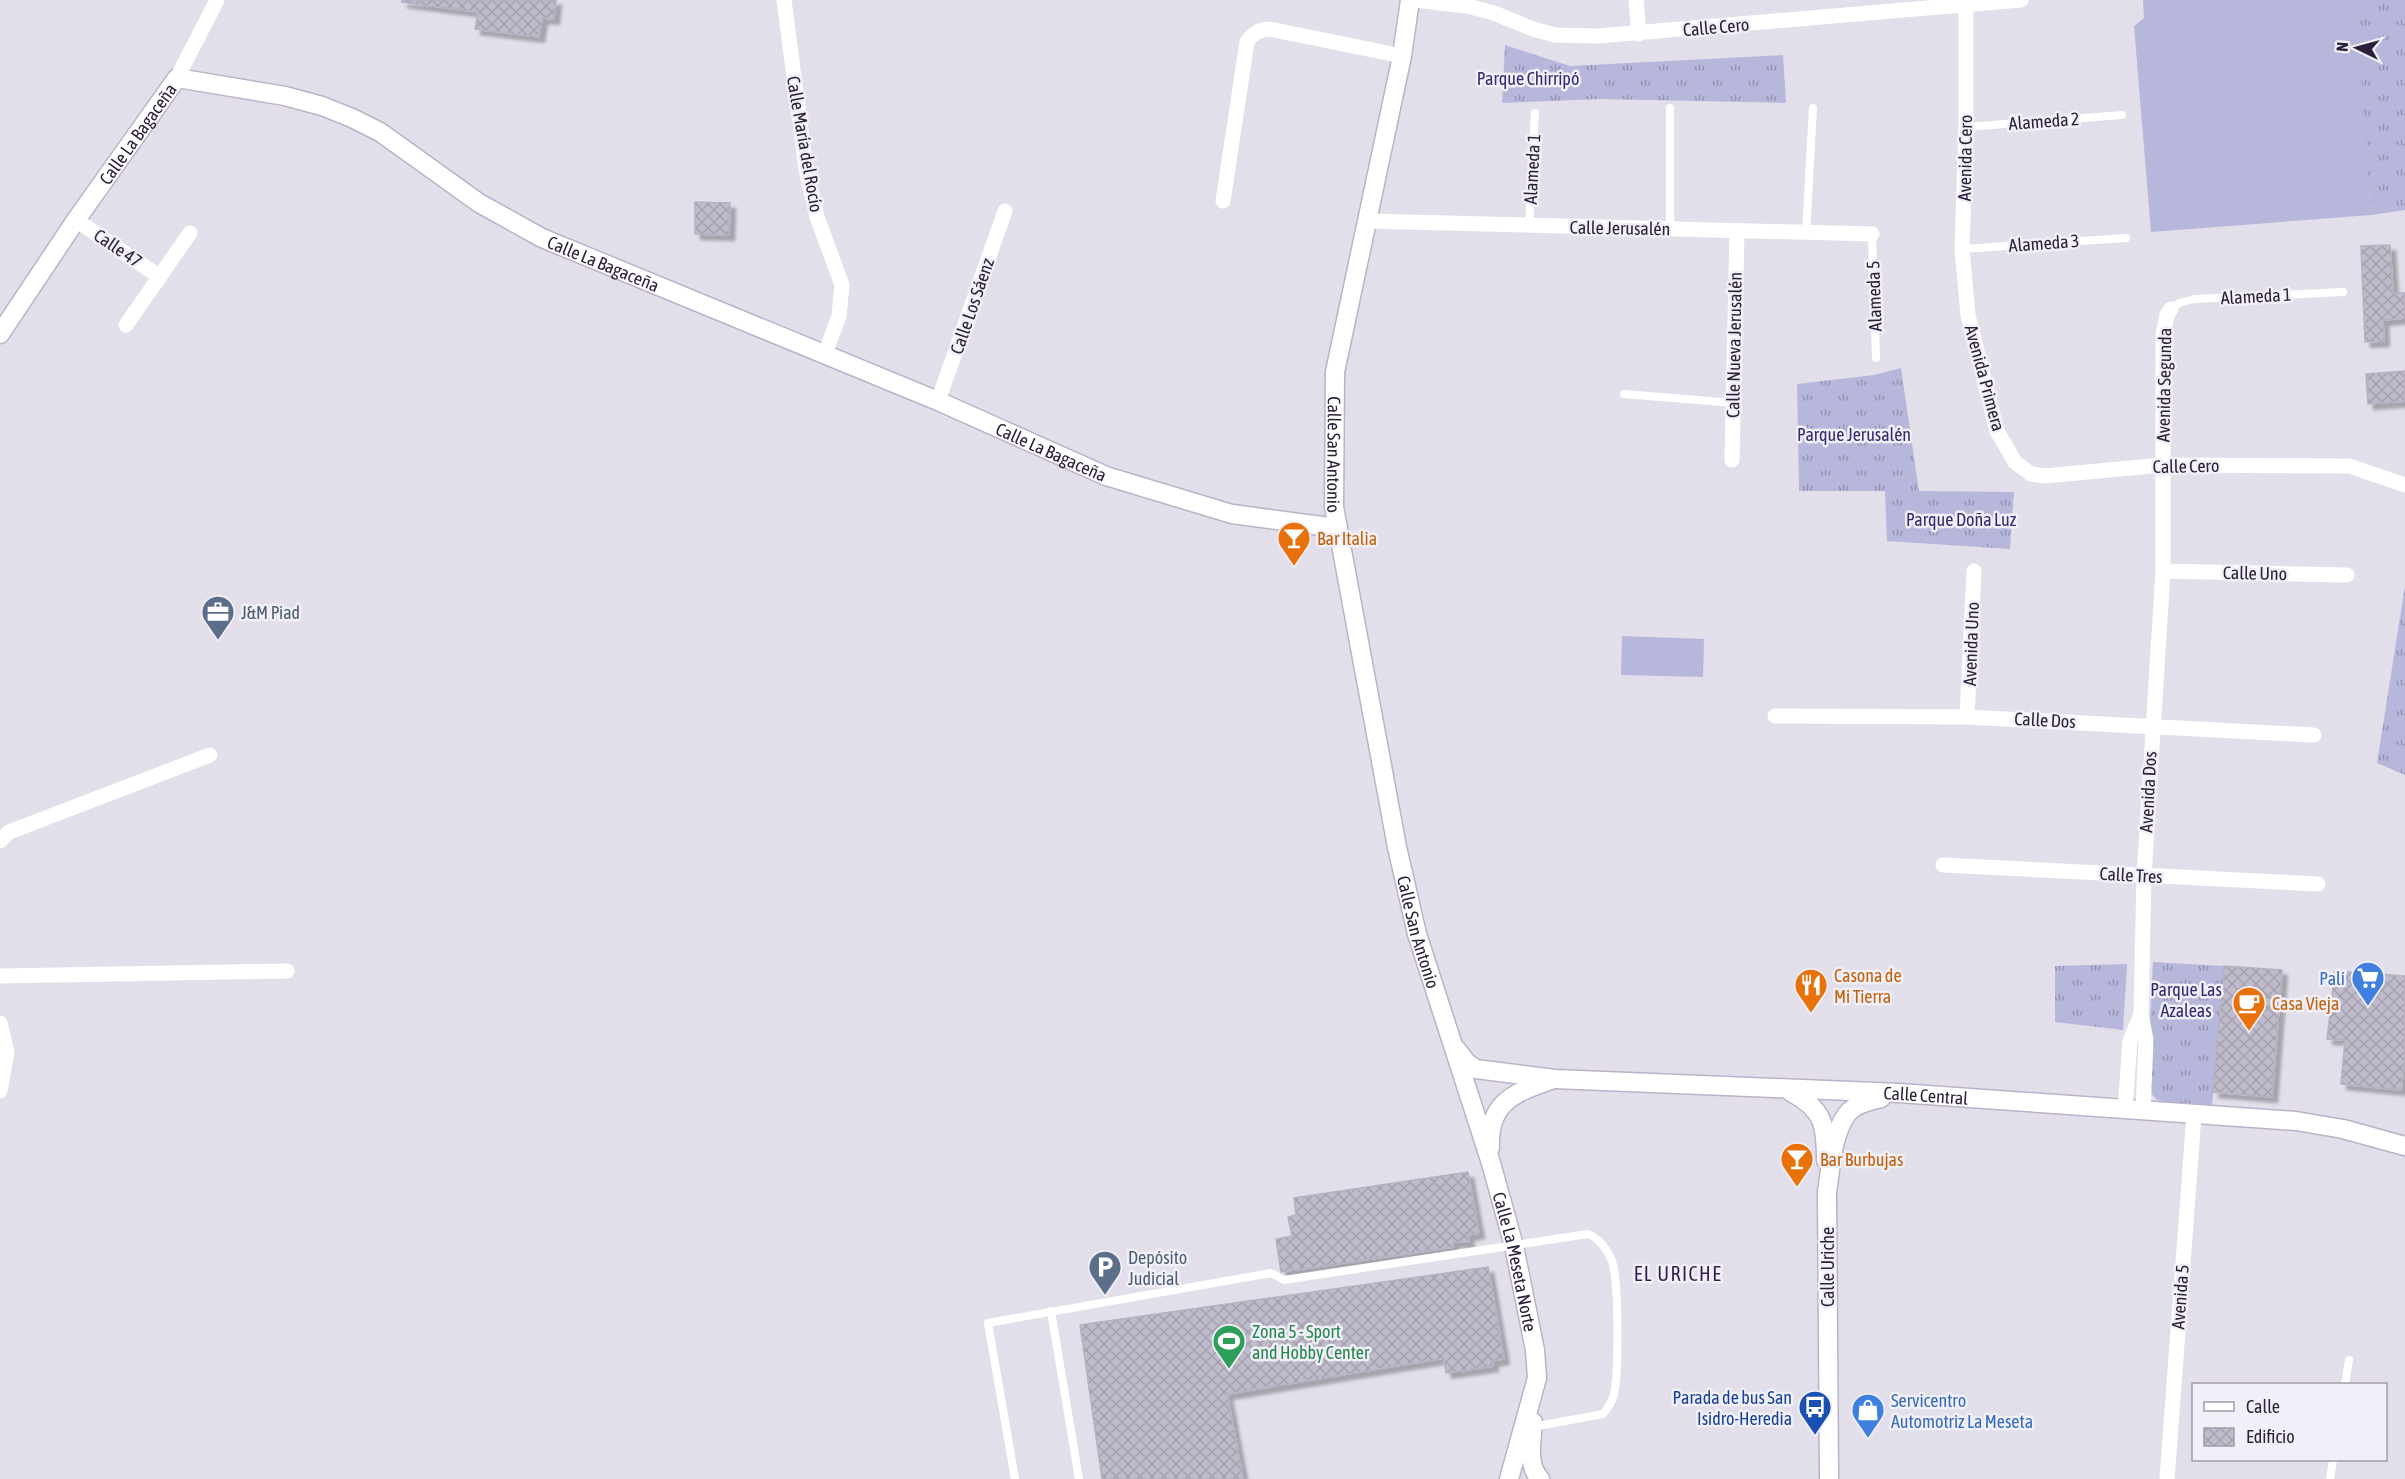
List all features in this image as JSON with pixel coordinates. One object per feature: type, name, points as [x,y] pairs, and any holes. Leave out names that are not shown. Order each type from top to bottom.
[{"type":"main road","name":"Calle San Antonio","points":[[1410,0],[1402,56],[1335,372],[1334,507],[1397,848],[1417,934],[1454,1045]]},
{"type":"main road","name":"Calle La Bagaceña","points":[[0,334],[76,220],[177,78],[285,96],[322,106],[352,118],[380,132],[479,203],[542,238],[938,401],[1107,476],[1232,514],[1337,528]]},
{"type":"main road","name":"Calle Central","points":[[1454,1045],[1468,1064],[1476,1069],[1555,1078],[1899,1093],[2296,1121],[2343,1129],[2405,1146]]},
{"type":"main road","name":"Calle La Meseta Norte","points":[[1454,1045],[1514,1246],[1535,1350],[1537,1378],[1509,1479]]},
{"type":"main road","points":[[1491,1163],[1491,1126],[1502,1104],[1512,1096],[1555,1078]]},
{"type":"main road","points":[[1786,1089],[1810,1102],[1817,1110],[1822,1124],[1826,1154],[1827,1192]]},
{"type":"main road","name":"Calle Uriche","points":[[1829,1479],[1827,1192],[1834,1148],[1847,1113],[1863,1102],[1899,1093]]},
{"type":"main road","points":[[1537,1378],[1532,1462],[1534,1473],[1540,1479]]},
{"type":"main road","points":[[1821,1479],[1828,1456]]},
{"type":"street","points":[[177,78],[217,0]]},
{"type":"street","name":"Calle María del Rocío","points":[[784,0],[806,169],[817,217],[842,285],[839,316],[825,354]]},
{"type":"street","name":"Calle Cero","points":[[1415,0],[1476,8],[1555,35],[1639,34],[1965,2],[2021,0]]},
{"type":"street","points":[[1636,0],[1639,34]]},
{"type":"street","name":"Avenida Cero","points":[[1965,2],[1966,127],[1962,249],[1968,315]]},
{"type":"street","points":[[1223,201],[1247,42],[1252,34],[1270,29],[1402,56]]},
{"type":"street","name":"Calle Los Sáenz","points":[[938,401],[1005,211]]},
{"type":"street","name":"Calle 47","points":[[76,220],[160,277]]},
{"type":"street","name":"Calle Jerusalén","points":[[1367,221],[1872,234]]},
{"type":"street","name":"Calle Nueva Jerusalén","points":[[1732,460],[1737,231]]},
{"type":"street","points":[[126,325],[190,233]]},
{"type":"street","name":"Avenida Segunda","points":[[2163,571],[2163,335],[2167,315],[2171,309]]},
{"type":"street","name":"Avenida Primera","points":[[1968,315],[1996,431],[2005,448],[2023,470]]},
{"type":"street","name":"Calle Cero","points":[[2023,470],[2031,474],[2060,475],[2163,465],[2349,466],[2405,485]]},
{"type":"street","name":"Avenida Uno","points":[[1968,717],[1974,571]]},
{"type":"street","name":"Calle Uno","points":[[2163,571],[2347,575]]},
{"type":"street","name":"Avenida Dos","points":[[2134,1110],[2130,1041],[2140,1014],[2144,876],[2163,571]]},
{"type":"street","name":"Calle Dos","points":[[1774,716],[1968,717],[2314,735]]},
{"type":"street","points":[[3,835],[210,755]]},
{"type":"street","name":"Calle Tres","points":[[1943,865],[2318,884]]},
{"type":"street","points":[[0,976],[287,971]]},
{"type":"street","points":[[0,1023],[7,1052],[0,1091]]},
{"type":"street","name":"Avenida 5","points":[[2167,1479],[2194,1114]]},
{"type":"lane","points":[[1670,108],[1670,229]]},
{"type":"lane","points":[[1806,232],[1813,108]]},
{"type":"lane","name":"Alameda 1","points":[[1529,225],[1535,113]]},
{"type":"lane","name":"Alameda 2","points":[[1966,127],[2122,115]]},
{"type":"lane","name":"Alameda 5","points":[[1872,234],[1876,357]]},
{"type":"lane","name":"Alameda 3","points":[[1962,249],[2126,238]]},
{"type":"lane","name":"Alameda 1","points":[[2171,309],[2179,303],[2194,299],[2343,292]]},
{"type":"lane","points":[[1624,394],[1732,403]]},
{"type":"lane","points":[[1015,1479],[988,1323],[1271,1273],[1284,1280],[1588,1234],[1596,1237],[1612,1260],[1616,1288],[1617,1353],[1614,1394],[1609,1407],[1603,1414],[1533,1427]]},
{"type":"lane","points":[[1051,1311],[1079,1479]]},
{"type":"lane","points":[[2345,1383],[2349,1360]]},
{"type":"lane","points":[[2330,1479],[2333,1461]]},
{"type":"green space","points":[[2143,0],[2356,0],[2371,215],[2151,232],[2134,26],[2144,18]]},
{"type":"green space","points":[[2354,0],[2405,0],[2405,210],[2371,215]]},
{"type":"green space","name":"Parque Chirripó","points":[[1505,45],[1570,66],[1783,55],[1786,103],[1601,99],[1502,103]]},
{"type":"green space","name":"Parque Jerusalén","points":[[1901,368],[1919,491],[2014,492],[2010,549],[1887,541],[1885,491],[1799,491],[1797,384],[1874,375]]},
{"type":"green space","points":[[2405,586],[2405,775],[2377,763]]},
{"type":"green space","points":[[1622,636],[1704,639],[1703,677],[1621,675]]},
{"type":"green space","name":"Parque Las Azaleas","points":[[2153,962],[2224,966],[2212,1105],[2159,1101],[2151,1092],[2147,1080]]},
{"type":"green space","points":[[2127,964],[2123,1030],[2055,1022],[2055,966]]},
{"type":"building","points":[[402,0],[556,0],[554,19],[542,18],[539,37],[475,29],[478,12],[402,2]]},
{"type":"building","points":[[695,202],[730,203],[729,235],[695,234]]},
{"type":"building","points":[[2390,245],[2393,293],[2405,293],[2405,318],[2383,320],[2384,341],[2365,342],[2361,246]]},
{"type":"building","points":[[2405,371],[2405,401],[2368,404],[2366,374]]},
{"type":"building","points":[[2224,966],[2282,970],[2272,1097],[2213,1092]]},
{"type":"building","name":"Palí","points":[[2335,971],[2405,976],[2405,1057],[2401,1090],[2341,1084],[2345,1040],[2327,1039]]},
{"type":"building","points":[[1468,1172],[1479,1233],[1468,1235],[1469,1242],[1453,1242],[1453,1247],[1281,1272],[1276,1239],[1292,1236],[1288,1217],[1296,1215],[1294,1198]]},
{"type":"building","name":"Zona 5 - Sport and Hobby Center","points":[[1488,1267],[1504,1359],[1492,1361],[1493,1366],[1446,1373],[1444,1358],[1227,1394],[1243,1479],[1102,1479],[1080,1325]]},
{"type":"place","name":"Bar Italia","points":[[1294,567]]},
{"type":"place","name":"J&M Piad","points":[[218,641]]},
{"type":"place","name":"Palí","points":[[2368,1007]]},
{"type":"place","name":"Casona de Mi Tierra","points":[[1811,1014]]},
{"type":"place","name":"Casa Vieja","points":[[2249,1032]]},
{"type":"place","name":"Bar Burbujas","points":[[1797,1188]]},
{"type":"place","name":"Depósito Judicial","points":[[1105,1296]]},
{"type":"place","name":"Zona 5 - Sport and Hobby Center","points":[[1229,1370]]},
{"type":"place","name":"Parada de bus San Isidro-Heredia","points":[[1815,1436]]},
{"type":"place","name":"Servicentro Automotriz La Meseta","points":[[1868,1439]]},
{"type":"district","name":"EL URICHE","points":[[1678,1273]]},
{"type":"park label","name":"Parque Doña Luz","points":[[1961,519]]}]
